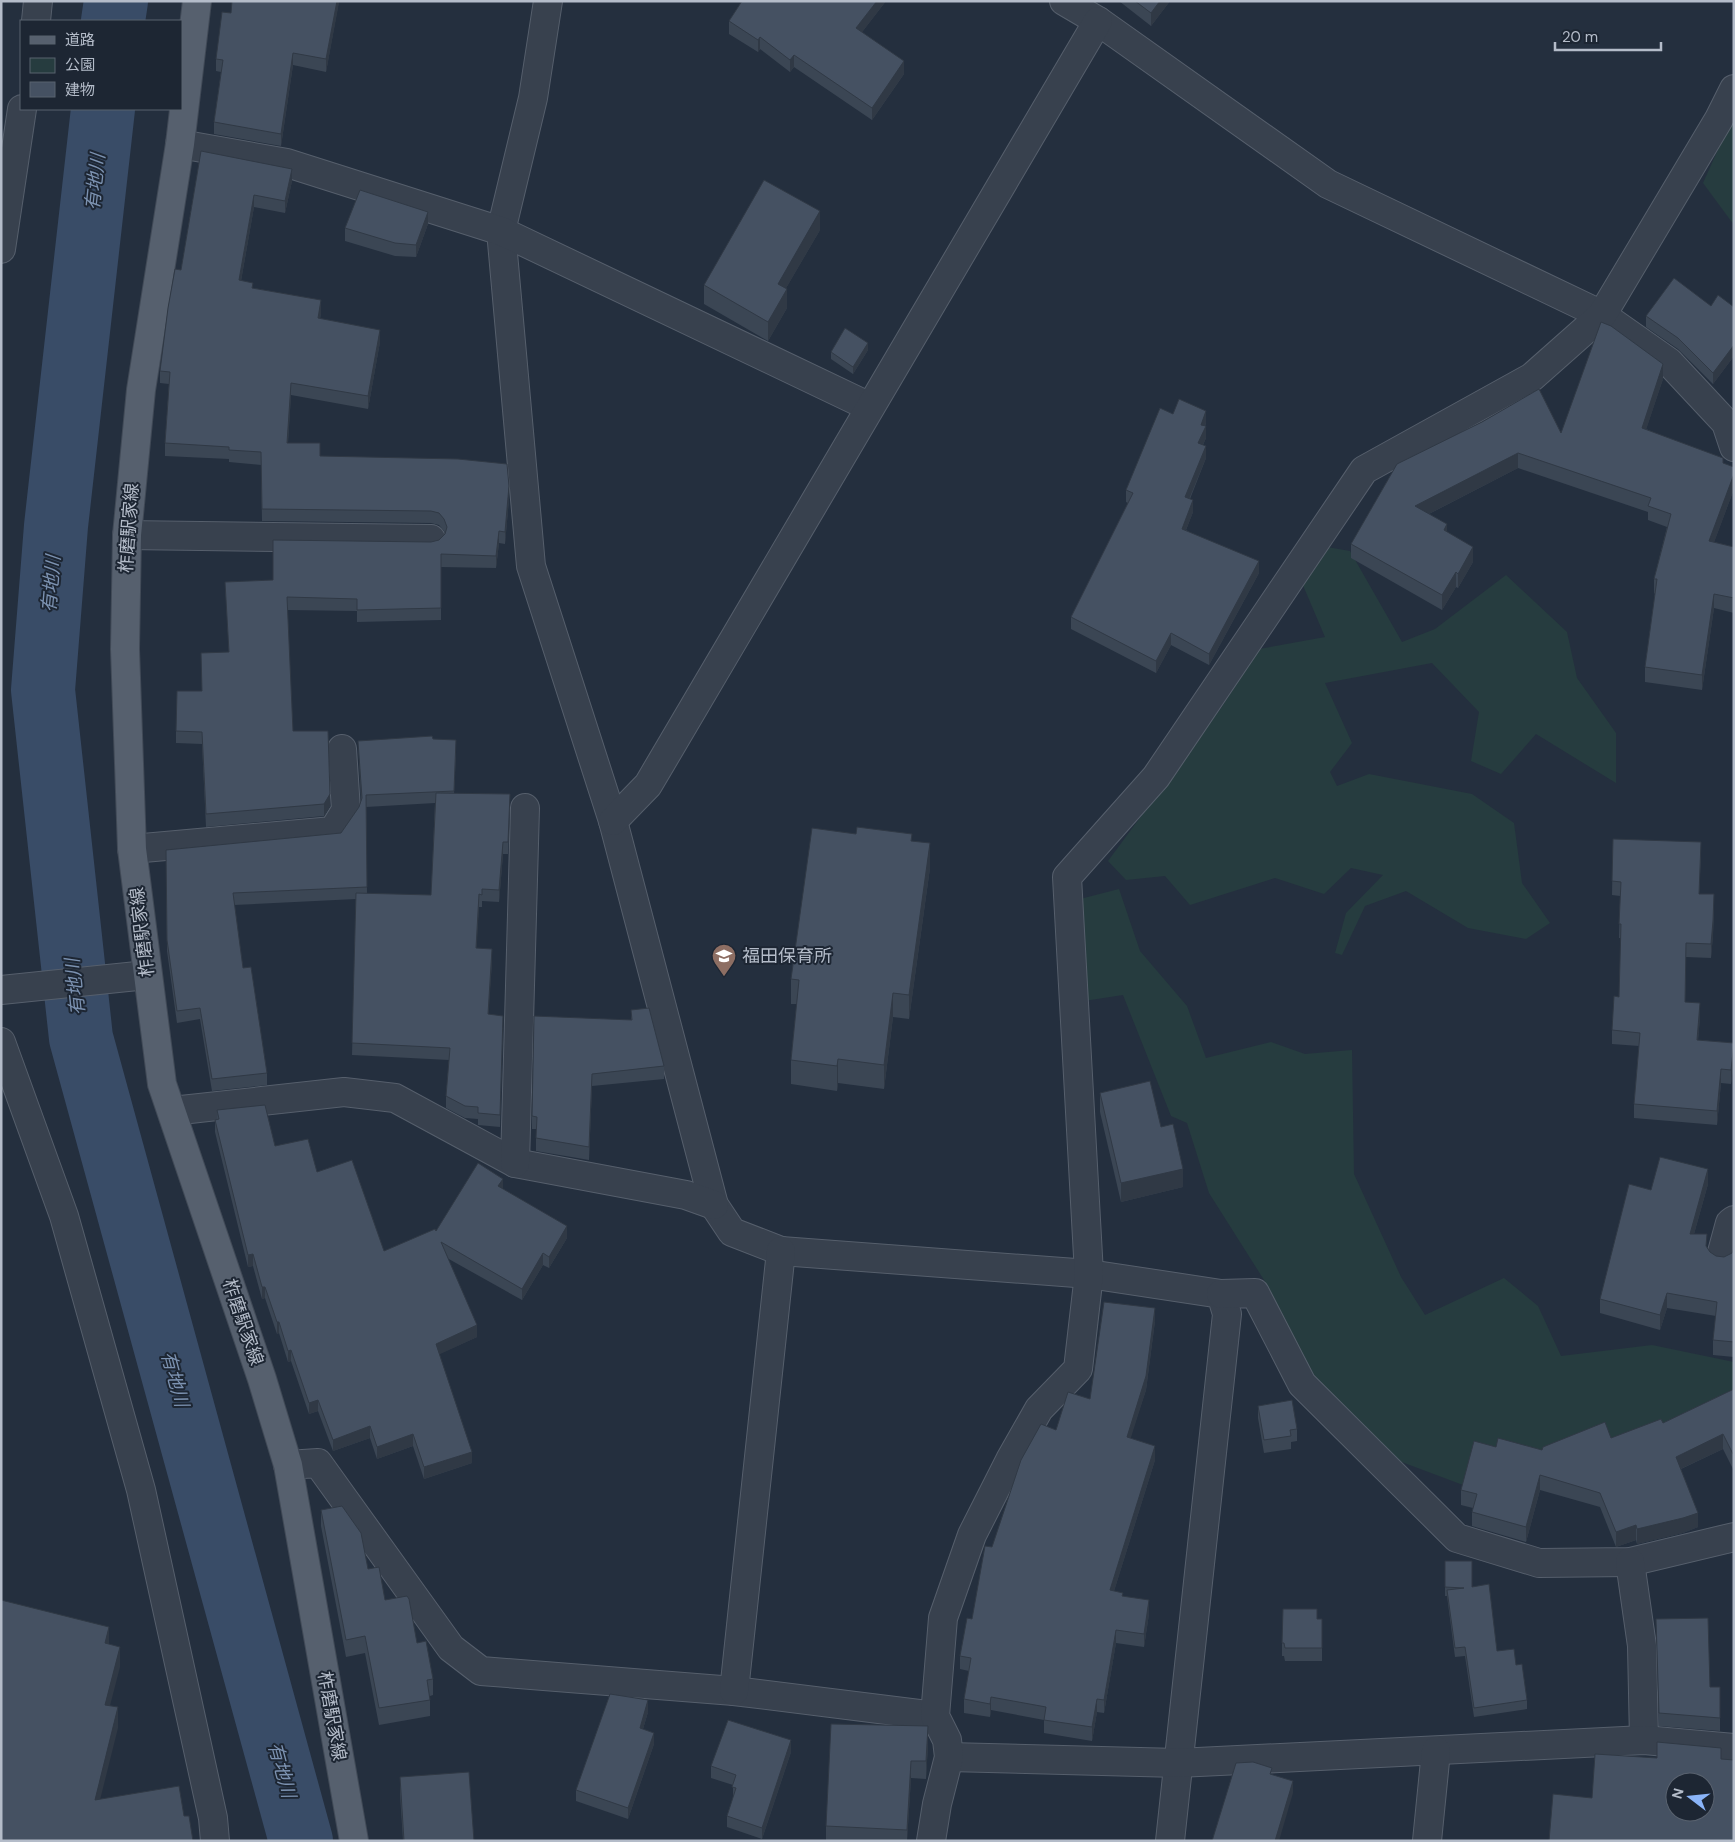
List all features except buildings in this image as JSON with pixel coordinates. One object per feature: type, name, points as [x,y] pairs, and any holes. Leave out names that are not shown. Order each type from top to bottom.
[{"type":"main road","name":"柞磨駅家線","points":[[197,1],[180,144],[141,390],[127,535],[125,649],[132,849],[162,1084],[262,1379],[288,1465],[354,1841]]},
{"type":"street","points":[[36,20],[38,1]]},
{"type":"street","points":[[548,1],[533,98],[501,232],[531,566],[614,821],[714,1205],[732,1232],[781,1251],[1089,1274],[1221,1294],[1255,1293],[1302,1384],[1457,1538],[1539,1564],[1630,1562],[1734,1537]]},
{"type":"street","points":[[1064,1],[1098,21],[1328,184],[1602,316],[1669,362],[1726,423],[1734,448]]},
{"type":"street","points":[[614,821],[648,785],[1098,21]]},
{"type":"street","points":[[931,1841],[937,1804],[949,1757],[947,1740],[935,1716],[943,1618],[972,1535],[1039,1409],[1078,1369],[1089,1274],[1067,877],[1156,777],[1364,470],[1532,377],[1602,316],[1719,119],[1734,89]]},
{"type":"street","points":[[1,249],[22,110]]},
{"type":"street","points":[[180,144],[287,163],[501,232],[870,407]]},
{"type":"street","points":[[127,535],[431,539]]},
{"type":"street","points":[[132,849],[334,831],[346,810],[342,749]]},
{"type":"street","points":[[515,1162],[524,808]]},
{"type":"street","points":[[1,990],[147,975]]},
{"type":"street","points":[[1,1042],[64,1216],[141,1490],[213,1818],[215,1841]]},
{"type":"street","points":[[172,1111],[344,1092],[395,1098],[515,1162],[686,1195],[714,1205]]},
{"type":"street","points":[[1721,1256],[1730,1223],[1734,1220]]},
{"type":"street","points":[[734,1691],[781,1251]]},
{"type":"street","points":[[1170,1841],[1227,1314],[1221,1294]]},
{"type":"street","points":[[288,1465],[318,1463],[451,1648],[481,1671],[734,1691],[935,1716]]},
{"type":"street","points":[[1630,1562],[1642,1646],[1644,1740]]},
{"type":"street","points":[[949,1757],[1178,1763],[1644,1740],[1734,1748]]},
{"type":"street","points":[[1427,1841],[1436,1751]]},
{"type":"green space","points":[[1734,114],[1734,225],[1703,183]]},
{"type":"green space","points":[[1327,547],[1350,551],[1402,642],[1435,629],[1506,575],[1567,632],[1577,678],[1616,733],[1616,783],[1536,734],[1501,774],[1471,761],[1479,712],[1432,663],[1325,683],[1352,743],[1330,772],[1337,786],[1369,774],[1472,794],[1514,823],[1522,883],[1550,923],[1526,939],[1468,928],[1406,891],[1365,906],[1342,955],[1335,953],[1346,913],[1383,875],[1351,868],[1324,894],[1275,878],[1190,905],[1165,876],[1126,880],[1108,861],[1221,708],[1259,649],[1325,637],[1302,583]]},
{"type":"green space","points":[[1119,889],[1140,951],[1187,1006],[1206,1058],[1271,1042],[1305,1054],[1352,1050],[1354,1174],[1401,1277],[1425,1315],[1504,1278],[1538,1306],[1561,1356],[1652,1345],[1734,1362],[1734,1417],[1463,1485],[1391,1458],[1315,1388],[1264,1280],[1209,1193],[1187,1123],[1171,1116],[1123,995],[1084,1001],[1076,900]]},
{"type":"waterway","name":"有地川","points":[[113,20],[116,1]]},
{"type":"waterway","name":"有地川","points":[[103,110],[56,526],[43,690],[81,1038],[301,1841]]},
{"type":"place","name":"福田保育所","points":[[724,977]]}]
